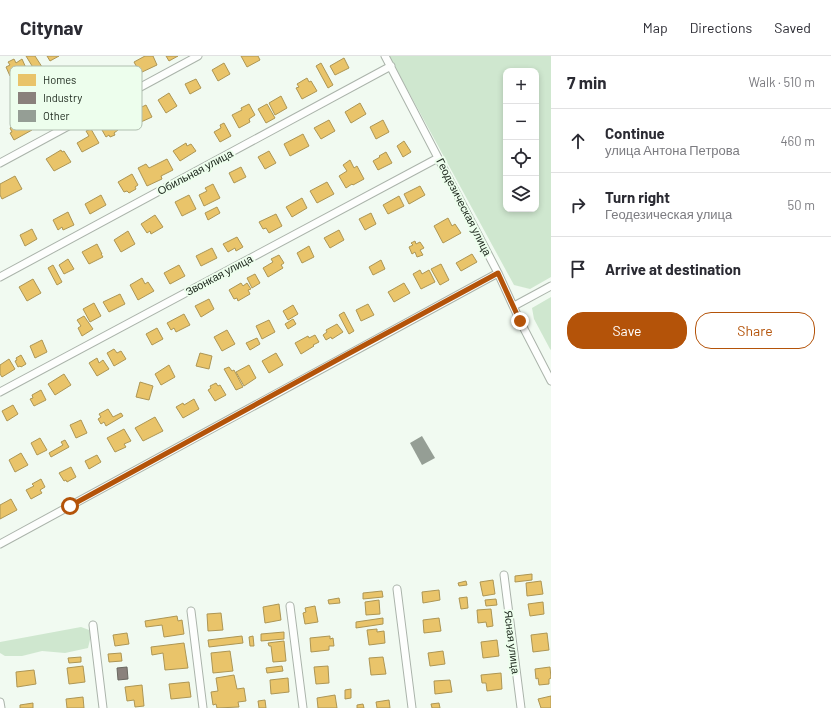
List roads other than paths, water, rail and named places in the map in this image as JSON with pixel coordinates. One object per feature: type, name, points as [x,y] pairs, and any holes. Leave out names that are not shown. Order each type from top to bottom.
[{"type":"street","points":[[142,86],[198,56]]},
{"type":"street","name":"Геодезическая улица","points":[[385,56],[498,273],[520,321],[551,381]]},
{"type":"street","name":"Обильная улица","points":[[0,277],[391,66]]},
{"type":"street","points":[[0,163],[61,130]]},
{"type":"street","name":"Звонкая улица","points":[[0,392],[438,158]]},
{"type":"street","points":[[0,544],[498,273]]},
{"type":"street","points":[[514,306],[551,286]]},
{"type":"street","name":"Ясная улица","points":[[504,575],[521,708]]},
{"type":"street","points":[[397,589],[412,708]]},
{"type":"street","points":[[290,606],[303,708]]},
{"type":"street","points":[[191,610],[203,708]]},
{"type":"street","points":[[93,625],[103,708]]},
{"type":"street","points":[[0,702],[1,708]]}]
